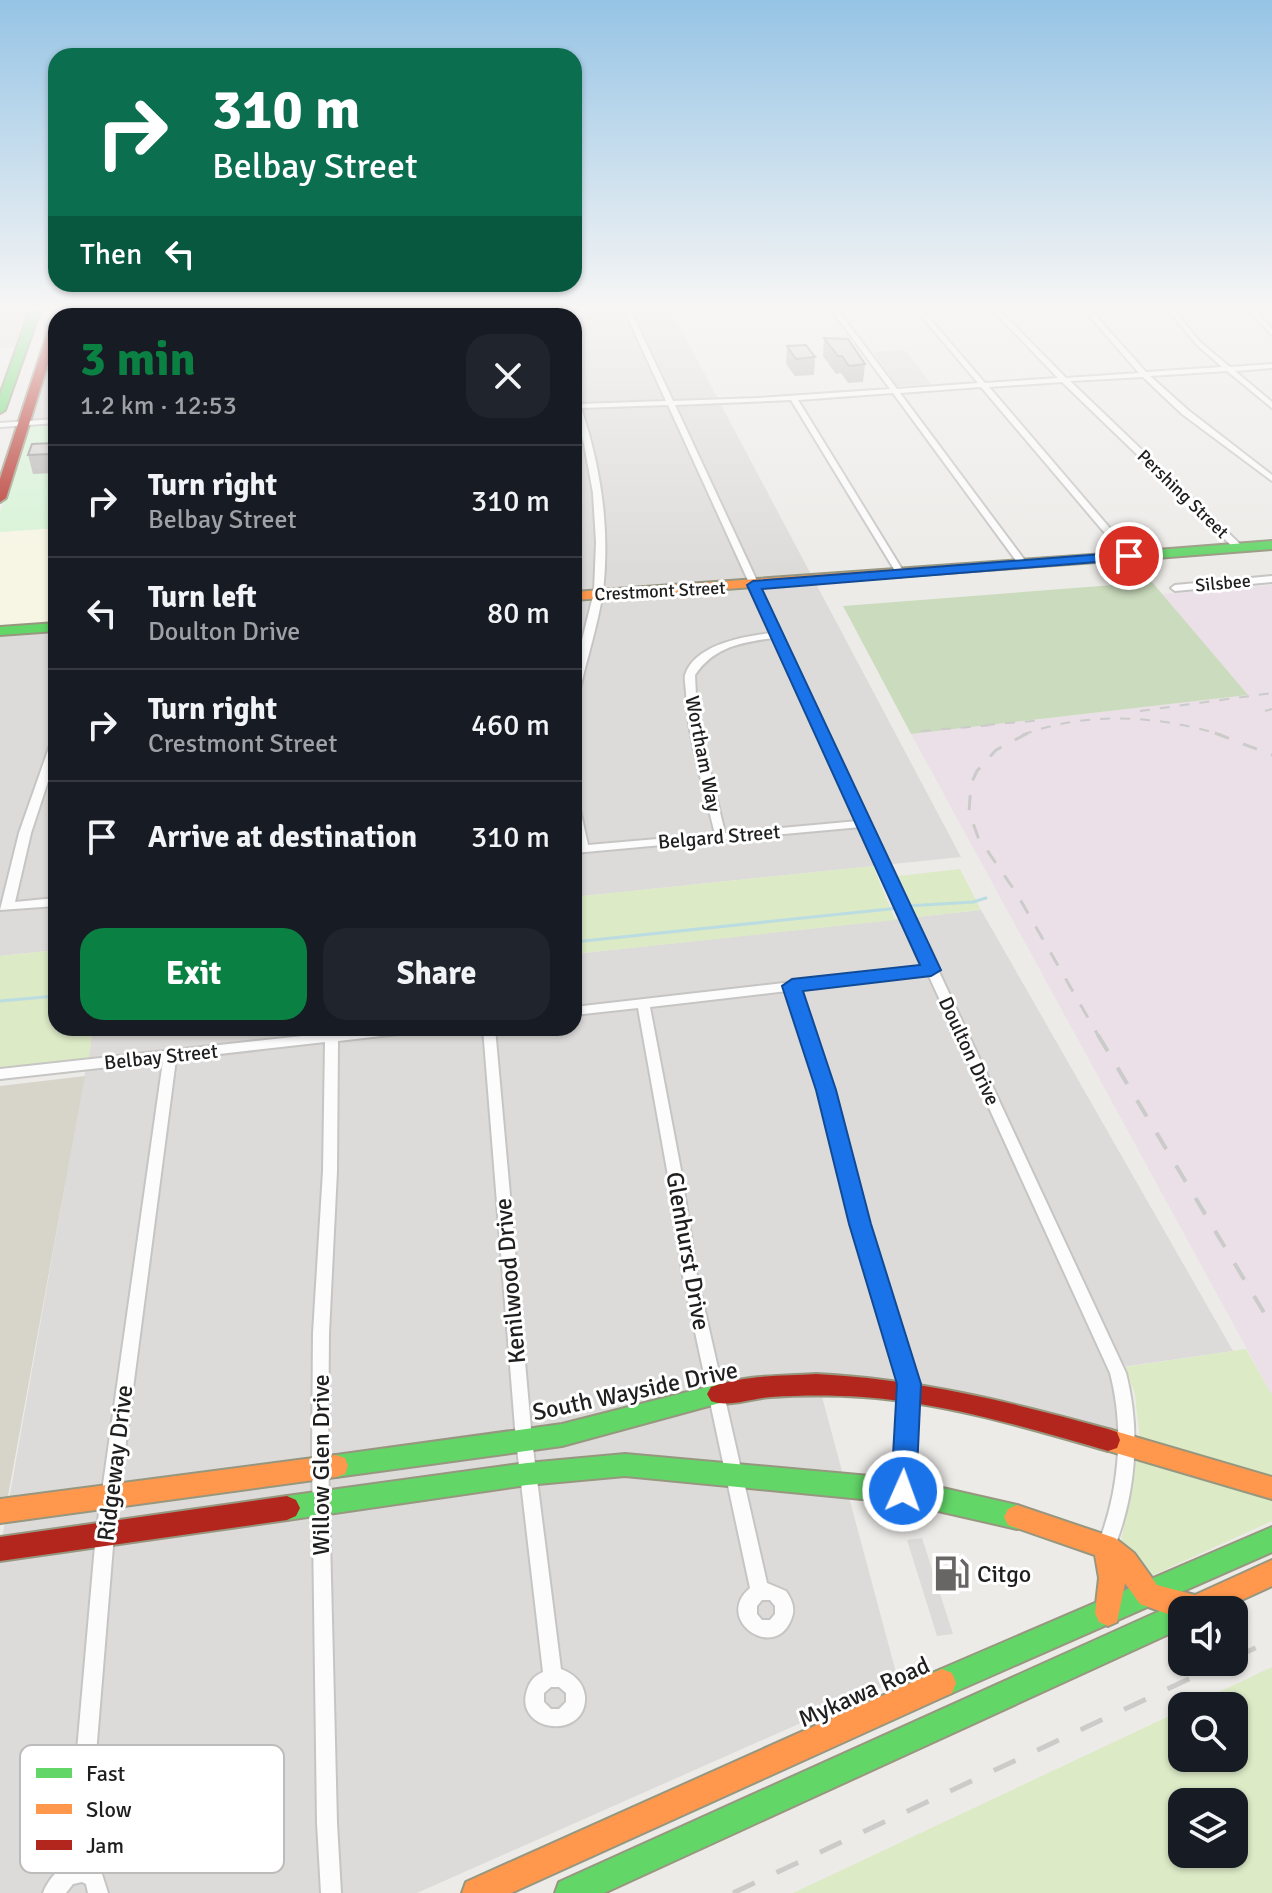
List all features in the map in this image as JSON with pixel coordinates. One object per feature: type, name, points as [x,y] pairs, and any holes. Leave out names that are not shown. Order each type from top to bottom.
[{"type":"street","points":[[2,487],[34,393]]},
{"type":"street","name":"Doulton Drive","points":[[665,393],[1118,1373],[1126,1396],[1126,1447],[1115,1527],[1106,1547]]},
{"type":"street","points":[[582,403],[670,404],[846,393]]},
{"type":"street","points":[[896,393],[1023,564]]},
{"type":"street","points":[[991,393],[1129,556]]},
{"type":"street","name":"Pershing Street","points":[[1078,393],[1239,548]]},
{"type":"street","points":[[1165,393],[1272,479]]},
{"type":"street","points":[[1256,393],[1272,406]]},
{"type":"street","points":[[793,397],[901,574]]},
{"type":"street","points":[[0,425],[48,422]]},
{"type":"street","points":[[582,428],[597,480],[601,518],[597,595],[582,660]]},
{"type":"street","name":"Crestmont Street","points":[[582,596],[1272,545]]},
{"type":"street","name":"Silsbee","points":[[1175,588],[1272,579]]},
{"type":"street","points":[[0,631],[48,628]]},
{"type":"street","name":"Wortham Way","points":[[721,838],[701,764],[692,716],[690,675],[705,654],[717,648],[747,638],[777,635]]},
{"type":"street","points":[[48,765],[4,907],[48,903]]},
{"type":"street","name":"Belgard Street","points":[[582,849],[863,824]]},
{"type":"street","points":[[582,1010],[931,970]]},
{"type":"street","points":[[792,986],[826,1090],[860,1224],[909,1384],[903,1491]]},
{"type":"street","name":"Glenhurst Drive","points":[[643,1003],[690,1276],[760,1592]]},
{"type":"street","name":"Belbay Street","points":[[0,1074],[341,1036]]},
{"type":"street","name":"Kenilwood Drive","points":[[490,1036],[527,1474],[553,1678]]},
{"type":"street","name":"Willow Glen Drive","points":[[331,1893],[320,1467],[321,1333],[330,1171],[332,1037]]},
{"type":"street","name":"Ridgeway Drive","points":[[87,1745],[105,1534],[170,1056]]},
{"type":"street","name":"South Wayside Drive","points":[[0,1511],[524,1440],[600,1427],[674,1403],[785,1385],[846,1387],[907,1394],[1015,1416],[1272,1488]]},
{"type":"street","points":[[0,1549],[527,1474],[625,1465],[903,1491],[1030,1520],[1106,1547],[1125,1562],[1149,1595],[1168,1603]]},
{"type":"street","name":"Mykawa Road","points":[[477,1893],[1003,1656],[1108,1613],[1272,1539]]},
{"type":"street","points":[[1106,1547],[1112,1578],[1108,1613]]},
{"type":"street","points":[[1222,1596],[1272,1573]]},
{"type":"street","points":[[570,1893],[1168,1621]]},
{"type":"street","points":[[53,1893],[60,1881],[74,1873]]},
{"type":"street","points":[[82,1873],[94,1878],[98,1893]]},
{"type":"shaded area","points":[[41,393],[48,393],[48,418],[33,419]]},
{"type":"shaded area","points":[[582,393],[715,393],[961,857],[582,896]]},
{"type":"shaded area","points":[[48,529],[48,624],[0,627],[0,532]]},
{"type":"shaded area","points":[[1272,585],[1272,1395],[911,734],[1247,695],[1162,594]]},
{"type":"shaded area","points":[[48,634],[48,951],[0,956],[0,637]]},
{"type":"shaded area","points":[[981,910],[1233,1351],[1108,1369],[1117,1398],[1119,1438],[945,1391],[817,1378],[898,1680],[417,1893],[0,1893],[0,1550],[92,1036],[582,1036],[582,953]]},
{"type":"shaded area","points":[[85,1076],[8,1496],[0,1497],[0,1086]]},
{"type":"shaded area","points":[[922,1538],[953,1634],[937,1636],[907,1540]]},
{"type":"green space","points":[[48,424],[48,529],[0,532],[0,513],[29,426]]},
{"type":"green space","points":[[1152,582],[1248,695],[911,734],[843,606]]},
{"type":"green space","points":[[873,866],[895,920],[582,953],[582,896]]},
{"type":"green space","points":[[960,869],[981,910],[917,917],[898,876]]},
{"type":"green space","points":[[48,951],[48,1036],[92,1036],[89,1058],[0,1068],[0,956]]},
{"type":"green space","points":[[1246,1349],[1272,1395],[1272,1481],[1140,1442],[1135,1394],[1125,1367]]},
{"type":"green space","points":[[1138,1461],[1272,1498],[1272,1521],[1149,1577],[1121,1544],[1133,1467]]},
{"type":"green space","points":[[1272,1667],[1272,1893],[793,1893],[1168,1717],[1168,1772],[1248,1772],[1248,1692],[1219,1692]]},
{"type":"building","points":[[48,443],[48,454],[28,455],[32,444]]},
{"type":"waterway","points":[[907,906],[973,902],[986,898]]},
{"type":"waterway","points":[[582,941],[899,908]]},
{"type":"waterway","points":[[0,1001],[48,997]]},
{"type":"railway","points":[[1140,711],[1272,693]]},
{"type":"railway","points":[[1265,711],[1272,709]]},
{"type":"railway","points":[[1028,733],[1072,722],[1122,718],[1172,723],[1215,733]]},
{"type":"railway","points":[[985,725],[1045,720]]},
{"type":"railway","points":[[921,731],[994,725]]},
{"type":"railway","points":[[1022,735],[1028,733]]},
{"type":"railway","points":[[1028,733],[996,750],[977,771],[971,784],[969,812],[978,837],[1017,894],[1099,1037]]},
{"type":"railway","points":[[1215,733],[1222,735]]},
{"type":"railway","points":[[1215,733],[1272,755]]},
{"type":"railway","points":[[1098,1035],[1272,1326]]},
{"type":"railway","points":[[1248,1651],[1272,1640]]},
{"type":"railway","points":[[733,1893],[1195,1676]]},
{"type":"traffic: fast","points":[[0,410],[6,393]]},
{"type":"traffic: fast","points":[[1105,558],[1272,545]]},
{"type":"traffic: fast","points":[[0,631],[48,628]]},
{"type":"traffic: fast","points":[[336,1466],[562,1435],[719,1394]]},
{"type":"traffic: fast","points":[[287,1508],[527,1474],[625,1465],[903,1491],[1017,1517]]},
{"type":"traffic: fast","points":[[942,1683],[1272,1539]]},
{"type":"traffic: fast","points":[[570,1893],[1168,1620]]},
{"type":"traffic: slow","points":[[582,595],[1105,558]]},
{"type":"traffic: slow","points":[[1108,1440],[1272,1488]]},
{"type":"traffic: slow","points":[[0,1511],[336,1466]]},
{"type":"traffic: slow","points":[[1017,1517],[1106,1547],[1125,1562],[1149,1595],[1168,1600]]},
{"type":"traffic: slow","points":[[1106,1547],[1112,1578],[1108,1613]]},
{"type":"traffic: slow","points":[[1222,1596],[1272,1573]]},
{"type":"traffic: slow","points":[[477,1893],[942,1683]]},
{"type":"traffic: jam","points":[[0,498],[33,393]]},
{"type":"traffic: jam","points":[[719,1394],[816,1384],[866,1387],[965,1403],[1108,1440]]},
{"type":"traffic: jam","points":[[0,1549],[287,1508]]},
{"type":"place","name":"Citgo","points":[[951,1574]]},
{"type":"route","points":[[903,1491],[909,1384],[860,1224],[826,1090],[792,986],[931,970],[753,585],[1129,556]]}]
